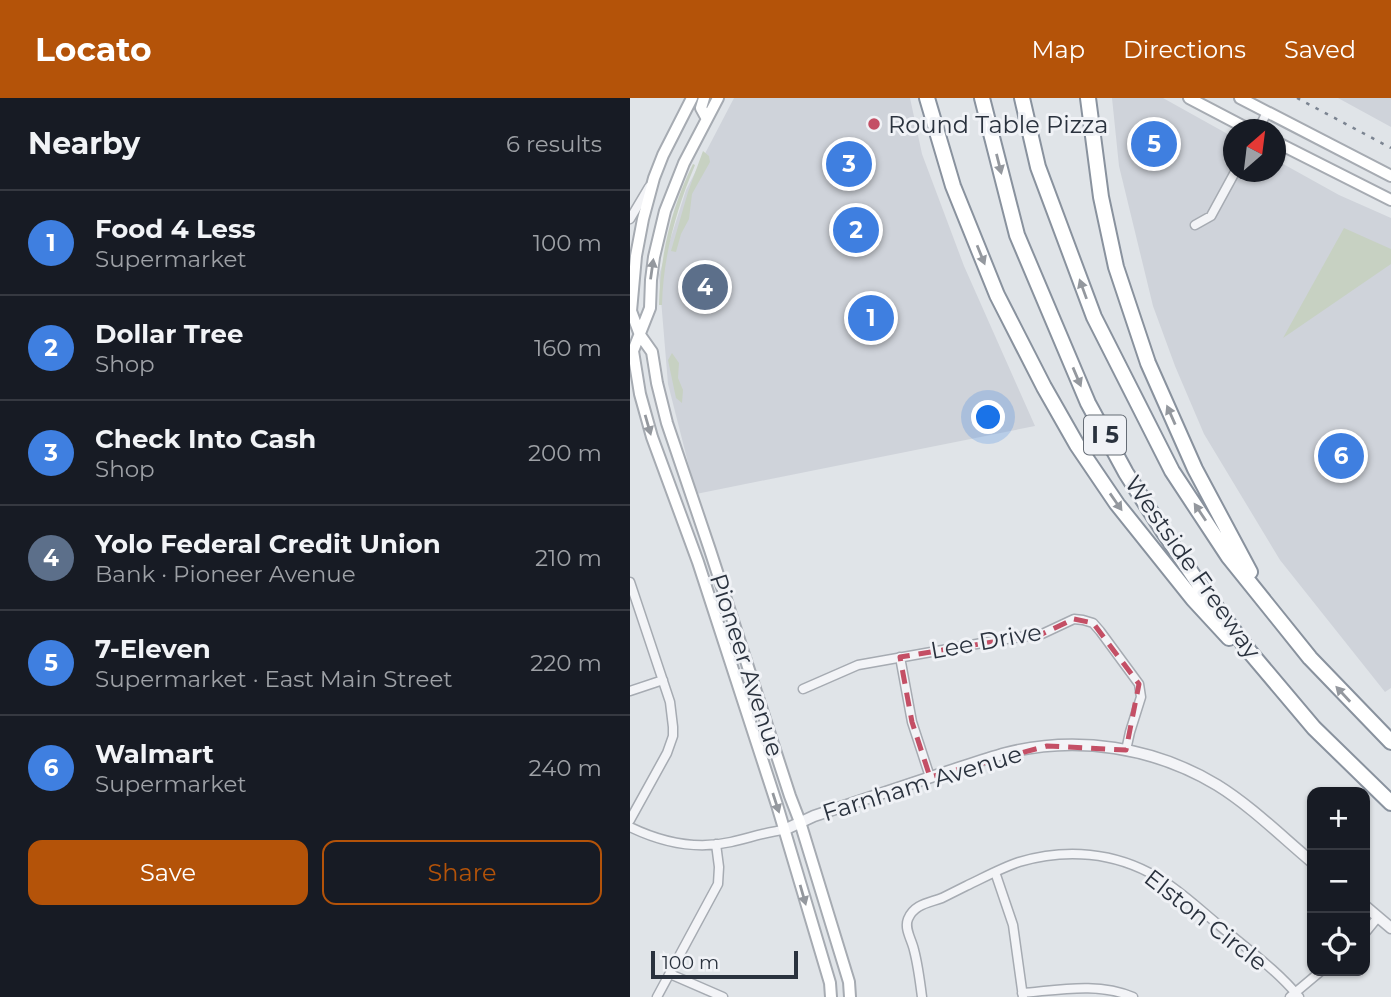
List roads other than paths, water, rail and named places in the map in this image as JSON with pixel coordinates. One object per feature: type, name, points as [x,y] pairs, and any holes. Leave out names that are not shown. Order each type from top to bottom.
[{"type":"highway","points":[[926,98],[953,186],[997,295],[1077,445],[1117,505],[1193,599],[1314,728]]},
{"type":"highway","name":"Westside Freeway","points":[[982,98],[1017,235],[1088,403],[1126,473],[1203,590],[1249,651],[1314,728],[1391,803]]},
{"type":"highway","name":"Westside Freeway","points":[[1022,98],[1038,167],[1094,317],[1172,471],[1228,556],[1269,607],[1310,657],[1391,743]]},
{"type":"highway","points":[[1088,98],[1101,197],[1116,267],[1148,363],[1195,469],[1269,607]]},
{"type":"main road","name":"Pioneer Avenue","points":[[692,98],[663,155],[643,219],[636,256],[631,311],[635,335],[633,351],[640,394],[652,437],[698,562],[784,830],[830,983],[831,997]]},
{"type":"main road","points":[[704,98],[701,108],[706,119]]},
{"type":"main road","name":"Pioneer Avenue","points":[[635,335],[650,308],[654,257],[673,187],[718,98]]},
{"type":"main road","points":[[1189,98],[1229,119]]},
{"type":"main road","points":[[1240,98],[1391,176]]},
{"type":"main road","points":[[1286,147],[1391,200]]},
{"type":"main road","name":"Pioneer Avenue","points":[[635,335],[652,352],[667,423],[800,822],[849,982],[850,997]]},
{"type":"main road","points":[[662,463],[672,473],[698,547],[710,550]]},
{"type":"street","points":[[1264,119],[1267,112]]},
{"type":"street","points":[[630,219],[654,178]]},
{"type":"street","points":[[1195,225],[1211,216],[1230,182]]},
{"type":"street","points":[[630,582],[673,716],[673,736],[667,753],[630,820]]},
{"type":"street","name":"Lee Drive","points":[[803,689],[858,665],[999,639],[1042,634],[1074,620],[1083,620],[1093,623],[1139,684],[1141,697],[1126,750]]},
{"type":"street","points":[[900,657],[912,722],[930,777]]},
{"type":"street","points":[[630,691],[663,680]]},
{"type":"street","name":"Farnham Avenue","points":[[630,827],[672,842],[729,843],[766,832],[784,830],[814,816],[1007,753],[1047,746],[1092,745],[1126,750],[1176,764],[1218,786],[1307,858]]},
{"type":"street","points":[[657,997],[718,884],[716,844]]},
{"type":"street","name":"Elston Circle","points":[[922,997],[907,921],[915,909],[1019,862],[1072,853],[1127,862],[1159,878],[1279,975],[1295,995]]},
{"type":"street","points":[[995,872],[1013,925],[1023,995],[1075,988],[1099,988],[1133,997]]},
{"type":"street","points":[[1370,910],[1391,928]]},
{"type":"street","points":[[1370,927],[1378,917]]},
{"type":"street","points":[[670,974],[723,997]]},
{"type":"street","points":[[1295,995],[1316,976]]},
{"type":"railway","points":[[1297,98],[1391,148]]},
{"type":"place","name":"Round Table Pizza","points":[[874,124]]},
{"type":"place","name":"7-Eleven","points":[[1154,144]]},
{"type":"place","name":"Check Into Cash","points":[[849,164]]},
{"type":"place","name":"Dollar Tree","points":[[856,230]]},
{"type":"place","name":"Yolo Federal Credit Union","points":[[705,287]]},
{"type":"place","name":"Food 4 Less","points":[[871,318]]},
{"type":"place","name":"Walmart","points":[[1341,456]]}]
